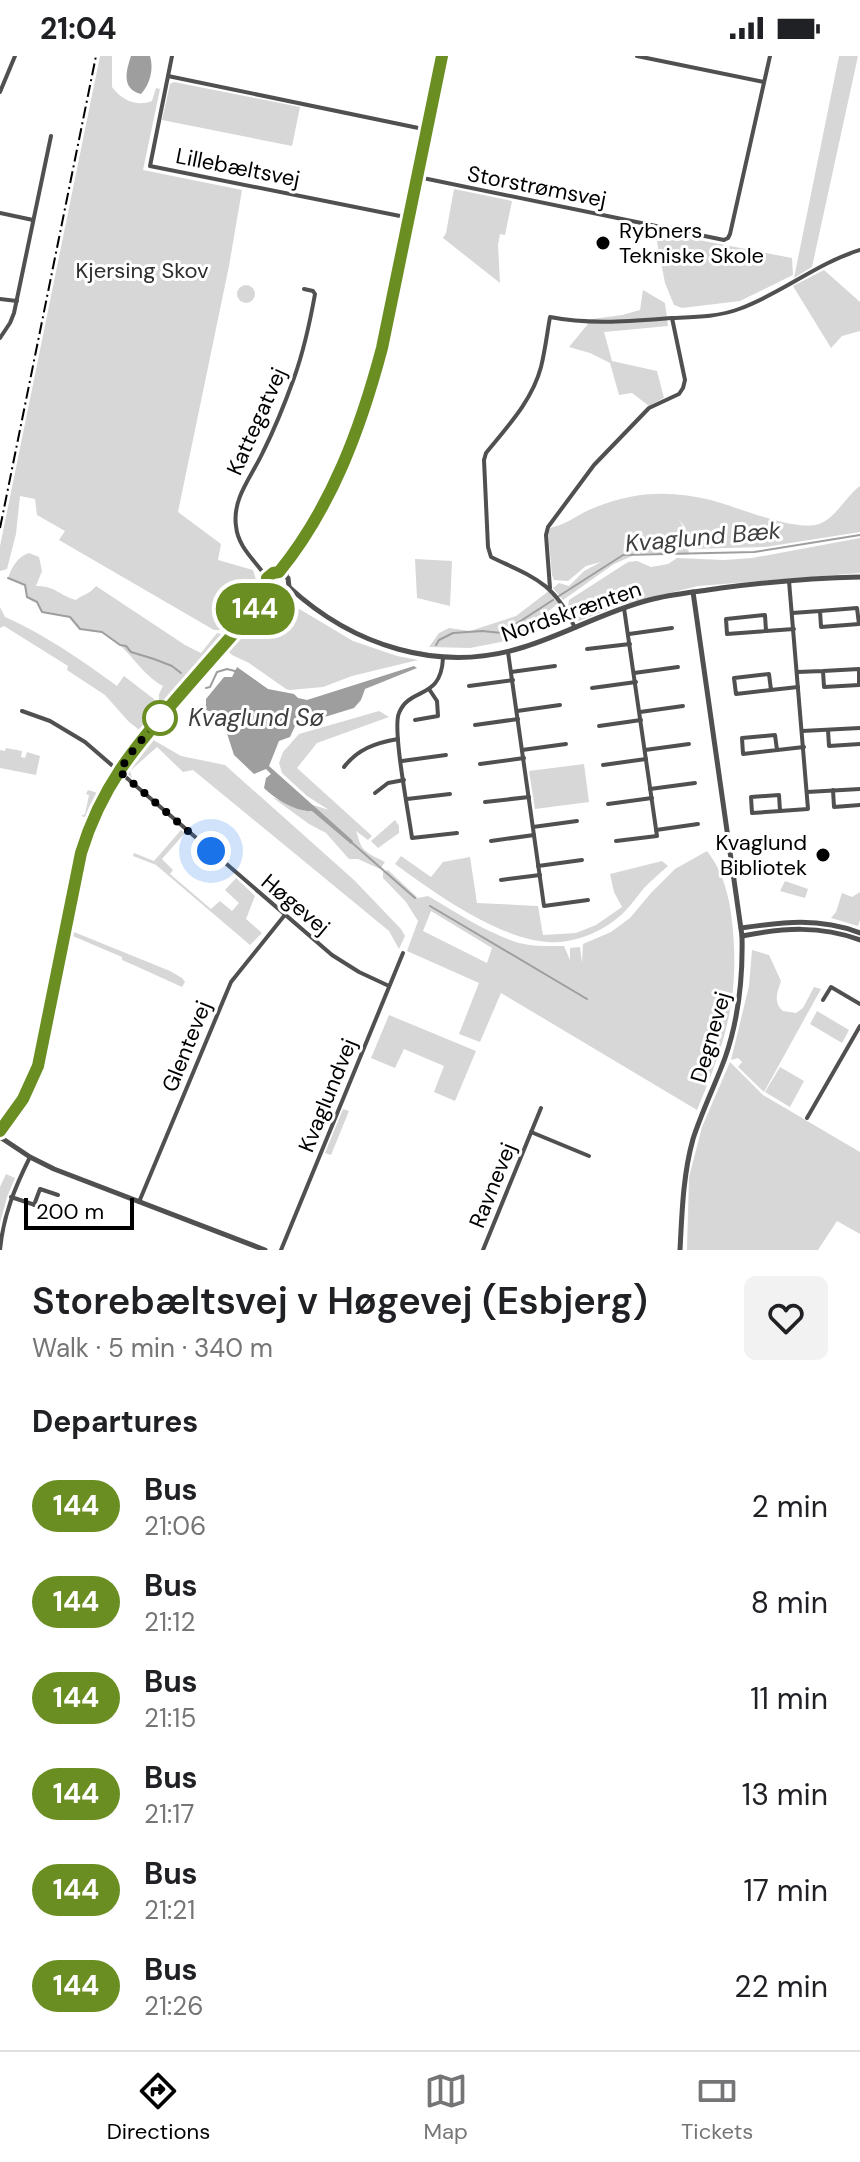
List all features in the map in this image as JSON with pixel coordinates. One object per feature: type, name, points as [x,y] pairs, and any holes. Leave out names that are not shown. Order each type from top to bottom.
[{"type":"street","points":[[0,92],[15,56]]},
{"type":"street","name":"Lillebæltsvej","points":[[172,56],[150,166],[410,218]]},
{"type":"street","points":[[270,592],[267,578],[279,573],[293,556],[338,477],[371,390],[443,56]]},
{"type":"street","points":[[637,56],[764,82]]},
{"type":"street","name":"Storstrømsvej","points":[[418,177],[724,240],[730,234],[770,56]]},
{"type":"street","points":[[168,76],[428,130]]},
{"type":"street","points":[[0,338],[10,323],[17,301],[51,136]]},
{"type":"street","points":[[0,213],[33,220]]},
{"type":"street","points":[[575,628],[550,588],[516,567],[491,557],[488,547],[483,466],[486,453],[515,417],[536,382],[550,317],[574,322],[702,317],[738,310],[860,250]]},
{"type":"street","name":"Kattegatvej","points":[[267,578],[239,540],[236,513],[240,494],[264,450],[301,355],[315,294],[304,289]]},
{"type":"street","points":[[0,299],[17,301]]},
{"type":"street","points":[[550,588],[546,535],[550,524],[586,474],[646,411],[679,394],[683,388],[685,380],[672,318]]},
{"type":"street","name":"Kattegatvej","points":[[260,566],[279,573]]},
{"type":"street","points":[[270,592],[279,595],[287,590],[289,581],[279,573]]},
{"type":"street","name":"Nordskrænten","points":[[287,590],[347,630],[368,640],[398,651],[443,658],[467,658],[508,652],[657,598],[789,581],[860,577]]},
{"type":"street","points":[[780,811],[779,795],[751,797],[752,813],[780,811],[808,809],[789,581]]},
{"type":"street","points":[[265,1250],[70,1176],[30,1157],[0,1134],[34,1078],[81,853],[96,812],[134,749],[270,592]]},
{"type":"street","name":"Degnevej","points":[[680,1250],[688,1162],[694,1137],[725,1058],[739,1006],[743,965],[741,928],[693,592]]},
{"type":"street","points":[[616,841],[657,836],[624,608]]},
{"type":"street","points":[[792,613],[857,608],[859,624],[821,627],[820,611]]},
{"type":"street","points":[[766,631],[765,615],[726,619],[727,634],[794,629]]},
{"type":"street","points":[[629,634],[672,628]]},
{"type":"street","points":[[587,649],[630,644]]},
{"type":"street","points":[[508,652],[544,906],[588,900]]},
{"type":"street","points":[[443,658],[441,675],[429,689],[402,706],[397,720],[398,739],[412,838],[457,833]]},
{"type":"street","points":[[511,672],[555,666]]},
{"type":"street","points":[[634,673],[678,667]]},
{"type":"street","points":[[797,672],[859,669],[859,685],[824,687],[823,671]]},
{"type":"street","points":[[771,690],[769,674],[734,678],[736,694],[799,687]]},
{"type":"street","points":[[469,686],[513,680]]},
{"type":"street","points":[[592,688],[636,682]]},
{"type":"street","points":[[415,720],[438,716],[437,701],[429,689]]},
{"type":"street","points":[[517,711],[560,705]]},
{"type":"street","points":[[640,712],[683,706]]},
{"type":"street","name":"Høgevej","points":[[22,711],[50,721],[74,735],[332,955],[389,986]]},
{"type":"street","points":[[475,725],[518,719]]},
{"type":"street","points":[[599,726],[641,720]]},
{"type":"street","points":[[802,731],[860,728]]},
{"type":"street","points":[[828,730],[829,746],[860,744]]},
{"type":"street","points":[[777,750],[775,735],[742,738],[743,754],[804,747]]},
{"type":"street","points":[[344,767],[351,758],[371,745],[398,739]]},
{"type":"street","points":[[522,750],[566,744]]},
{"type":"street","points":[[645,750],[689,744]]},
{"type":"street","points":[[402,761],[446,755]]},
{"type":"street","points":[[480,764],[524,758]]},
{"type":"street","points":[[603,765],[646,759]]},
{"type":"street","points":[[375,793],[388,783],[404,780]]},
{"type":"street","points":[[650,789],[695,783]]},
{"type":"street","points":[[807,792],[860,789]]},
{"type":"street","points":[[833,790],[834,807],[860,805]]},
{"type":"street","points":[[407,799],[450,794]]},
{"type":"street","points":[[485,802],[529,797]]},
{"type":"street","points":[[608,804],[652,798]]},
{"type":"street","points":[[533,827],[577,821]]},
{"type":"street","points":[[656,830],[698,824]]},
{"type":"street","points":[[491,841],[534,835]]},
{"type":"street","points":[[538,866],[582,860]]},
{"type":"street","points":[[501,880],[540,875]]},
{"type":"street","name":"Glentevej","points":[[139,1202],[231,982],[284,916]]},
{"type":"street","points":[[741,928],[811,921],[860,933]]},
{"type":"street","points":[[742,936],[808,929],[860,940]]},
{"type":"street","name":"Kvaglundvej","points":[[281,1250],[403,953]]},
{"type":"street","points":[[823,1000],[831,987],[860,1004]]},
{"type":"street","points":[[807,1118],[860,1026]]},
{"type":"street","name":"Ravnevej","points":[[483,1250],[541,1108]]},
{"type":"street","name":"Ravnevej","points":[[531,1132],[589,1156]]},
{"type":"street","points":[[0,1250],[11,1197],[30,1157]]},
{"type":"street","points":[[34,1205],[40,1189],[58,1195]]},
{"type":"street","points":[[11,1197],[44,1208]]},
{"type":"green space","name":"Kjersing Skov","points":[[100,56],[112,56],[112,87],[125,99],[146,103],[152,101],[156,88],[160,89],[143,170],[242,190],[178,512],[221,544],[218,560],[253,570],[260,592],[229,630],[214,630],[59,540],[65,531],[37,515],[35,499],[20,496],[16,534],[7,569],[0,571],[0,546]]},
{"type":"green space","points":[[839,56],[858,56],[812,267],[794,278]]},
{"type":"green space","points":[[174,82],[300,107],[292,146],[162,120],[170,84]]},
{"type":"green space","points":[[454,189],[512,201],[505,235],[500,234],[498,245],[500,283],[443,238]]},
{"type":"green space","points":[[662,233],[792,258],[793,275],[740,301],[682,308],[674,305],[665,283],[657,242]]},
{"type":"green space","points":[[824,270],[860,302],[860,331],[842,336],[831,348],[793,286]]},
{"type":"green space","points":[[246,285],[255,294],[246,303],[237,294]]},
{"type":"green space","points":[[643,290],[665,303],[668,326],[604,332],[612,361],[657,371],[664,398],[649,406],[632,393],[619,395],[610,363],[569,347],[592,319],[640,310]]},
{"type":"green space","points":[[860,486],[860,532],[765,547],[690,549],[685,527],[679,520],[685,530],[689,554],[639,553],[614,564],[563,600],[553,588],[559,583],[569,586],[584,571],[601,562],[586,566],[568,581],[554,580],[550,528],[605,504],[639,495],[684,495],[711,500],[781,522],[809,526],[831,517]]},
{"type":"green space","points":[[860,538],[860,573],[698,586],[617,606],[579,621],[568,606],[569,600],[628,562],[637,561],[651,567],[668,564],[677,558],[752,558]]},
{"type":"green space","points":[[29,553],[39,557],[42,571],[36,586],[48,587],[76,600],[96,586],[201,653],[217,633],[224,635],[141,731],[105,695],[67,670],[68,666],[4,626],[0,628],[0,607],[5,617],[77,657],[117,686],[124,676],[159,703],[163,686],[154,681],[109,636],[80,629],[70,617],[42,612],[37,602],[27,597],[25,585],[8,578],[21,557]]},
{"type":"green space","points":[[415,559],[452,561],[450,606],[417,598]]},
{"type":"green space","points":[[550,590],[559,603],[533,623],[525,634],[470,648],[429,647],[439,633],[449,628],[470,631],[516,616]]},
{"type":"green space","points":[[270,600],[291,604],[353,641],[418,660],[352,676],[323,687],[286,689],[226,649]]},
{"type":"green space","points":[[379,711],[389,717],[317,743],[297,768],[372,836],[368,840],[356,831],[364,849],[385,862],[380,869],[358,859],[349,859],[326,833],[272,797],[305,811],[313,805],[329,810],[307,796],[282,773],[279,763],[283,752],[299,734]]},
{"type":"green space","points":[[150,738],[181,756],[225,765],[354,880],[401,929],[405,936],[399,949],[389,931],[193,770],[183,772],[157,747],[130,771],[132,778],[125,771],[126,768]]},
{"type":"green space","points":[[6,748],[22,751],[21,757],[25,758],[27,752],[40,756],[36,775],[0,768],[0,750],[5,751]]},
{"type":"green space","points":[[584,764],[589,802],[535,809],[529,771]]},
{"type":"green space","points":[[88,790],[101,794],[88,818],[81,816],[85,814]]},
{"type":"green space","points":[[395,820],[399,833],[378,848],[371,841]]},
{"type":"green space","points":[[181,830],[185,833],[162,859],[173,870],[170,874],[211,909],[220,901],[232,911],[239,903],[225,890],[236,878],[255,896],[246,919],[262,933],[250,945],[156,865],[133,856],[134,853],[154,861]]},
{"type":"green space","points":[[707,851],[723,879],[732,920],[734,980],[731,1002],[722,1044],[697,1110],[501,993],[480,1042],[459,1034],[479,983],[407,951],[418,921],[406,902],[383,878],[383,872],[388,870],[418,898],[428,896],[507,939],[536,946],[564,946],[570,960],[570,948],[580,947],[582,963],[583,944],[611,932],[630,918],[675,869]],"holes":[[[431,911],[492,948],[487,963],[423,931]]]},
{"type":"green space","points":[[401,856],[431,877],[443,862],[470,857],[477,903],[538,906],[543,935],[576,933],[596,925],[622,907],[610,874],[662,861],[668,866],[621,915],[604,927],[572,940],[547,942],[508,932],[467,912],[395,864]]},
{"type":"green space","points":[[785,881],[808,889],[805,898],[780,891]]},
{"type":"green space","points":[[860,892],[858,926],[831,918],[842,893],[852,897]]},
{"type":"green space","points":[[69,930],[170,971],[185,982],[182,987],[68,934]]},
{"type":"green space","points":[[752,950],[769,955],[781,981],[777,1001],[783,1011],[796,1013],[803,1008],[814,987],[821,989],[764,1092],[738,1067],[742,1062],[738,1058],[731,1060],[749,986]]},
{"type":"green space","points":[[817,1011],[849,1030],[842,1043],[810,1024]]},
{"type":"green space","points":[[389,1015],[476,1051],[455,1101],[434,1092],[444,1066],[404,1049],[395,1068],[371,1058]]},
{"type":"green space","points":[[730,1062],[763,1095],[860,1152],[860,1234],[837,1221],[818,1250],[687,1250],[689,1177],[702,1127]]},
{"type":"green space","points":[[780,1067],[804,1081],[790,1107],[765,1092]]},
{"type":"green space","points":[[343,1109],[349,1111],[331,1155],[325,1153]]},
{"type":"green space","points":[[6,1174],[15,1178],[0,1223],[0,1187]]},
{"type":"water","points":[[131,56],[150,56],[150,76],[141,94],[128,84]]},
{"type":"water","name":"Kvaglund Sø","points":[[414,666],[417,668],[365,689],[354,708],[295,726],[290,737],[279,741],[269,766],[353,841],[351,844],[312,811],[286,804],[264,788],[266,778],[271,774],[266,769],[254,774],[234,755],[221,715],[206,710],[206,699],[224,677],[232,677],[237,667],[268,689],[307,700]]},
{"type":"waterway","name":"Kvaglund Bæk","points":[[559,596],[623,555],[754,552],[860,535]]},
{"type":"waterway","points":[[8,578],[25,585],[27,597],[37,602],[42,612],[70,617],[80,629],[102,632],[131,652],[172,666],[181,673]]},
{"type":"waterway","name":"Kvaglund Bæk","points":[[436,645],[453,633],[502,633],[553,600]]},
{"type":"waterway","points":[[206,688],[210,687],[217,672],[227,669],[235,671]]},
{"type":"waterway","points":[[350,841],[415,898]]},
{"type":"waterway","points":[[430,906],[587,999]]},
{"type":"railway","points":[[0,528],[96,56]]},
{"type":"bus line","name":"144","points":[[0,1131],[23,1099],[38,1066],[81,853],[103,797],[134,749],[260,604],[267,589],[267,578],[279,572],[293,556],[320,512],[351,447],[382,348],[442,56]]},
{"type":"place","name":"Rybners Tekniske Skole","points":[[603,243]]},
{"type":"place","name":"Kvaglund Bibliotek","points":[[823,855]]},
{"type":"route","points":[[160,718],[119,771],[211,851]]}]
